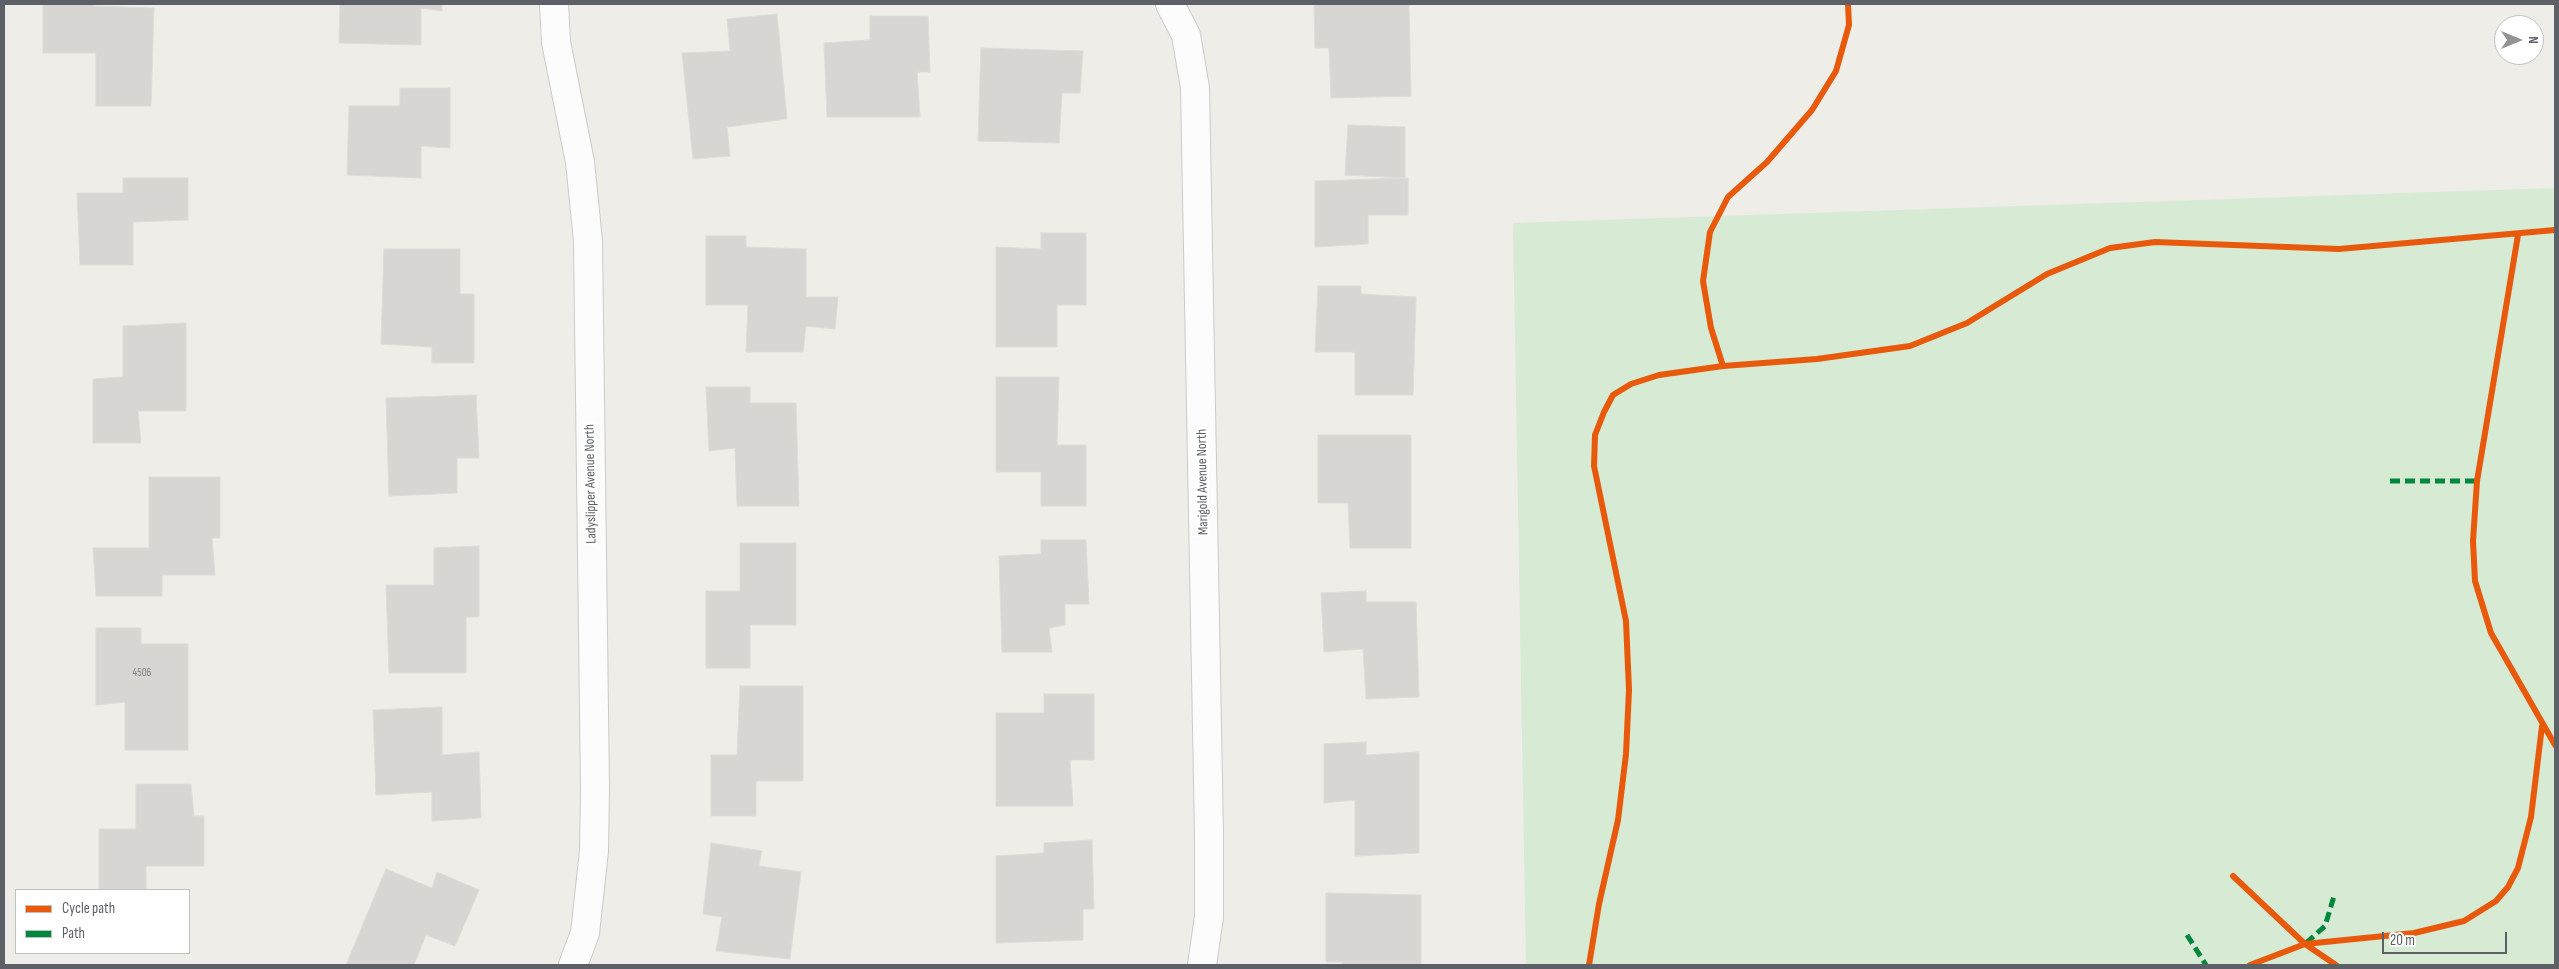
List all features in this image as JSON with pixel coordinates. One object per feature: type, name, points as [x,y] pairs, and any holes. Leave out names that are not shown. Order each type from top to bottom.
[{"type":"street","name":"Ladyslipper Avenue North","points":[[554,4],[556,42],[580,162],[588,241],[595,798],[594,850],[585,933],[573,965]]},
{"type":"street","name":"Marigold Avenue North","points":[[1170,4],[1186,35],[1195,88],[1209,834],[1209,917],[1202,965]]},
{"type":"green space","points":[[2555,188],[2555,965],[1526,965],[1513,223]]},
{"type":"building","points":[[43,4],[93,4],[93,6],[154,8],[151,106],[96,106],[96,53],[43,53]]},
{"type":"building","points":[[340,4],[442,4],[442,11],[421,8],[421,45],[339,43]]},
{"type":"building","points":[[1314,4],[1409,4],[1411,96],[1331,98],[1329,48],[1315,48]]},
{"type":"building","points":[[777,14],[787,119],[727,127],[730,156],[693,159],[682,53],[730,51],[727,19]]},
{"type":"building","points":[[870,16],[928,16],[930,72],[917,72],[920,117],[827,117],[824,43],[870,40]]},
{"type":"building","points":[[981,48],[1083,51],[1080,93],[1062,93],[1059,143],[978,141]]},
{"type":"building","points":[[400,88],[450,88],[450,148],[421,146],[421,178],[347,175],[349,106],[400,106]]},
{"type":"building","points":[[1348,125],[1405,127],[1405,178],[1345,175]]},
{"type":"building","points":[[123,178],[188,178],[188,220],[133,222],[133,265],[80,265],[77,193],[123,193]]},
{"type":"building","points":[[1408,178],[1408,215],[1368,215],[1368,244],[1315,247],[1315,181]]},
{"type":"building","points":[[1041,233],[1086,233],[1086,305],[1057,305],[1057,347],[996,347],[996,247],[1041,249]]},
{"type":"building","points":[[706,236],[746,236],[746,247],[806,249],[806,297],[838,297],[835,329],[806,326],[803,352],[746,352],[748,305],[706,305]]},
{"type":"building","points":[[384,249],[460,249],[460,294],[474,294],[474,363],[432,363],[432,347],[381,344]]},
{"type":"building","points":[[1318,286],[1361,286],[1361,294],[1416,297],[1413,395],[1355,395],[1355,352],[1315,352]]},
{"type":"building","points":[[186,323],[186,411],[138,411],[141,443],[93,443],[93,379],[123,377],[123,326]]},
{"type":"building","points":[[996,377],[1059,377],[1057,445],[1086,445],[1086,506],[1041,506],[1041,472],[996,472]]},
{"type":"building","points":[[706,387],[750,387],[750,403],[796,403],[799,506],[737,506],[735,448],[709,451]]},
{"type":"building","points":[[476,395],[479,458],[457,458],[457,493],[389,496],[386,398]]},
{"type":"building","points":[[1318,435],[1411,435],[1411,548],[1350,548],[1348,503],[1318,503]]},
{"type":"building","points":[[149,477],[220,477],[220,538],[212,538],[215,575],[162,575],[162,596],[96,596],[93,548],[149,548]]},
{"type":"building","points":[[1041,540],[1086,540],[1089,604],[1065,604],[1065,625],[1049,628],[1052,652],[1002,652],[999,556],[1041,554]]},
{"type":"building","points":[[740,543],[796,543],[796,625],[750,625],[750,668],[706,668],[706,591],[740,591]]},
{"type":"building","points":[[479,546],[479,617],[466,617],[466,673],[389,673],[386,585],[434,585],[434,548]]},
{"type":"building","points":[[1366,591],[1366,602],[1416,602],[1419,697],[1366,699],[1363,649],[1324,652],[1321,593]]},
{"type":"building","points":[[96,628],[141,628],[141,644],[188,644],[188,750],[125,750],[125,702],[96,705]]},
{"type":"building","points":[[740,686],[803,686],[803,781],[756,781],[756,816],[711,816],[711,755],[737,755]]},
{"type":"building","points":[[1044,694],[1094,694],[1094,760],[1070,760],[1073,806],[996,806],[996,713],[1044,713]]},
{"type":"building","points":[[442,707],[442,755],[479,752],[481,818],[432,821],[432,792],[376,795],[373,710]]},
{"type":"building","points":[[1366,742],[1366,755],[1419,752],[1419,853],[1355,856],[1355,800],[1324,803],[1324,744]]},
{"type":"building","points":[[136,784],[191,784],[194,816],[204,816],[204,866],[146,866],[146,889],[99,889],[99,829],[136,829]]},
{"type":"building","points":[[1092,840],[1094,909],[1083,909],[1083,940],[996,943],[996,856],[1044,853],[1044,843]]},
{"type":"building","points":[[711,843],[762,851],[759,866],[801,872],[790,959],[716,951],[722,917],[703,914]]},
{"type":"building","points":[[386,869],[432,888],[437,872],[479,890],[455,946],[426,935],[414,965],[346,965]]},
{"type":"building","points":[[1326,893],[1421,895],[1421,965],[1342,965],[1342,962],[1326,962]]},
{"type":"marked path","points":[[2390,481],[2477,481]]},
{"type":"marked path","points":[[2306,943],[2325,926],[2335,893]]},
{"type":"marked path","points":[[2187,935],[2206,965]]},
{"type":"cycle path","points":[[1723,366],[1711,328],[1703,281],[1710,232],[1728,197],[1767,162],[1812,110],[1836,71],[1849,25],[1848,4]]},
{"type":"cycle path","points":[[1589,965],[1599,904],[1618,820],[1626,754],[1629,690],[1626,621],[1594,466],[1595,435],[1613,395],[1631,384],[1659,375],[1723,366],[1817,359],[1910,346],[1967,323],[2047,274],[2110,248],[2155,242],[2339,249],[2555,230]]},
{"type":"cycle path","points":[[2518,235],[2477,481],[2473,541],[2475,581],[2491,633],[2555,745]]},
{"type":"cycle path","points":[[2250,965],[2305,944],[2414,933],[2464,921],[2496,901],[2508,887],[2518,868],[2531,817],[2542,726]]},
{"type":"cycle path","points":[[2233,876],[2305,944],[2336,965]]}]
